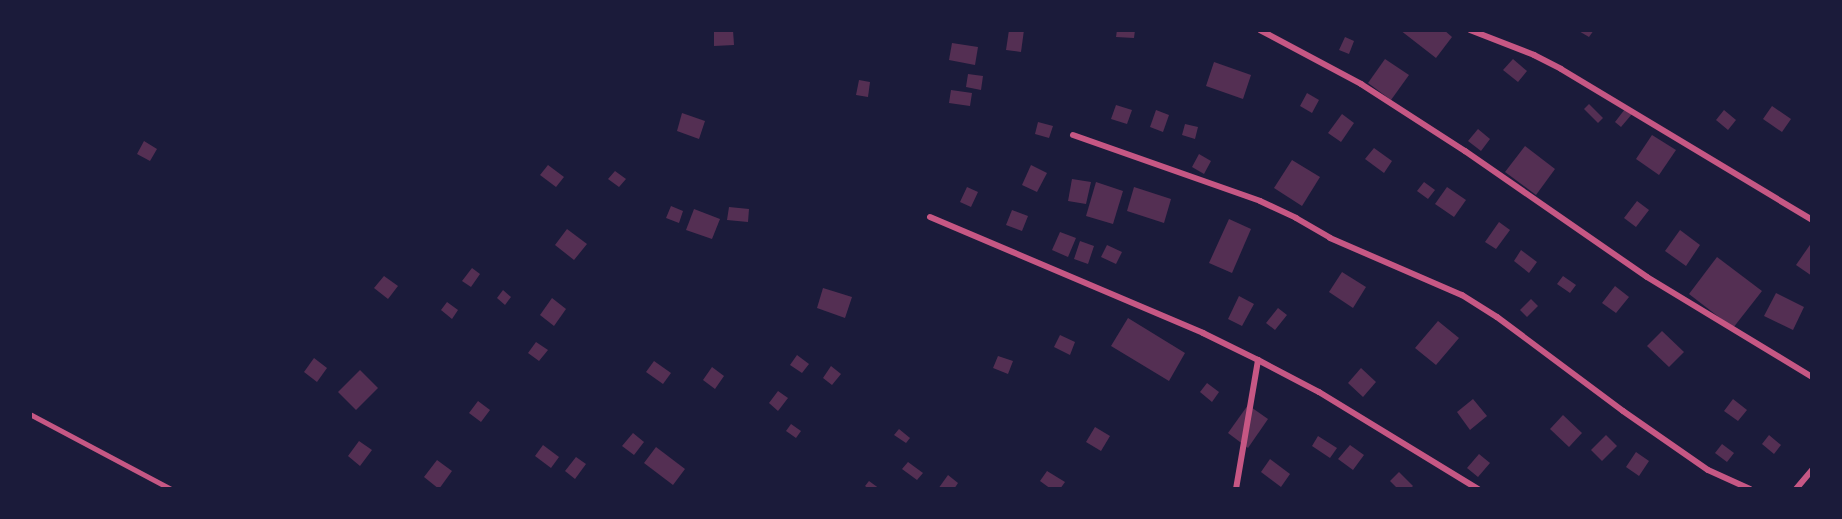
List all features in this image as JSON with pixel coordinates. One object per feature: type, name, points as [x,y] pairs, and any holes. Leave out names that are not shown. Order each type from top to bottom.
[{"type":"street","points":[[1260,30],[1361,84],[1466,152],[1647,277],[1812,377]]},
{"type":"street","points":[[1470,30],[1534,55],[1561,69],[1812,220]]},
{"type":"street","points":[[1073,135],[1260,201],[1330,238],[1462,295],[1497,317],[1623,411],[1708,470],[1750,489]]},
{"type":"street","points":[[930,217],[1203,333],[1258,360],[1319,392],[1478,489]]},
{"type":"street","points":[[1236,489],[1258,360]]},
{"type":"street","points":[[1796,489],[1812,470]]},
{"type":"lane","points":[[30,414],[171,489]]},
{"type":"building","points":[[714,30],[733,30],[734,45],[714,46]]},
{"type":"building","points":[[1009,30],[1024,30],[1021,52],[1006,50]]},
{"type":"building","points":[[1117,30],[1135,30],[1134,38],[1116,37]]},
{"type":"building","points":[[1400,30],[1444,30],[1452,37],[1436,58]]},
{"type":"building","points":[[1577,30],[1594,30],[1589,37]]},
{"type":"building","points":[[1345,37],[1354,41],[1349,54],[1339,50]]},
{"type":"building","points":[[952,43],[978,47],[975,65],[949,60]]},
{"type":"building","points":[[1385,59],[1409,75],[1391,100],[1368,83]]},
{"type":"building","points":[[1513,59],[1527,71],[1518,82],[1503,70]]},
{"type":"building","points":[[1214,62],[1251,75],[1243,99],[1206,86]]},
{"type":"building","points":[[968,74],[983,76],[981,90],[966,87]]},
{"type":"building","points":[[859,80],[870,82],[868,97],[856,95]]},
{"type":"building","points":[[951,90],[972,93],[970,106],[949,103]]},
{"type":"building","points":[[1307,93],[1319,100],[1312,113],[1300,106]]},
{"type":"building","points":[[1589,104],[1603,118],[1598,123],[1584,109]]},
{"type":"building","points":[[1116,105],[1132,110],[1127,124],[1111,119]]},
{"type":"building","points":[[1772,106],[1791,119],[1782,132],[1763,119]]},
{"type":"building","points":[[1625,109],[1632,114],[1621,127],[1615,122]]},
{"type":"building","points":[[1156,110],[1169,115],[1163,132],[1150,127]]},
{"type":"building","points":[[1724,110],[1736,120],[1728,130],[1716,120]]},
{"type":"building","points":[[682,113],[705,121],[699,139],[677,131]]},
{"type":"building","points":[[1342,114],[1354,123],[1341,142],[1328,133]]},
{"type":"building","points":[[1038,122],[1053,126],[1049,138],[1035,134]]},
{"type":"building","points":[[1185,124],[1198,127],[1195,139],[1182,135]]},
{"type":"building","points":[[1478,129],[1490,139],[1481,151],[1468,141]]},
{"type":"building","points":[[1652,135],[1676,150],[1659,175],[1636,159]]},
{"type":"building","points":[[144,141],[157,149],[150,161],[137,154]]},
{"type":"building","points":[[1525,146],[1555,169],[1536,195],[1505,172]]},
{"type":"building","points":[[1374,148],[1392,161],[1384,173],[1365,159]]},
{"type":"building","points":[[1199,154],[1211,161],[1204,174],[1192,167]]},
{"type":"building","points":[[1292,160],[1320,177],[1302,206],[1274,188]]},
{"type":"building","points":[[548,165],[564,177],[556,187],[540,175]]},
{"type":"building","points":[[1031,165],[1047,173],[1037,192],[1022,185]]},
{"type":"building","points":[[615,171],[626,179],[619,187],[608,179]]},
{"type":"building","points":[[1072,179],[1091,182],[1086,204],[1068,201]]},
{"type":"building","points":[[1096,182],[1123,191],[1113,224],[1086,216]]},
{"type":"building","points":[[1424,182],[1435,190],[1428,199],[1417,191]]},
{"type":"building","points":[[967,187],[978,192],[971,207],[960,202]]},
{"type":"building","points":[[1134,187],[1171,199],[1164,223],[1127,211]]},
{"type":"building","points":[[1447,187],[1466,200],[1454,217],[1435,204]]},
{"type":"building","points":[[1637,201],[1649,210],[1636,227],[1624,218]]},
{"type":"building","points":[[671,206],[683,211],[679,223],[666,218]]},
{"type":"building","points":[[729,207],[749,209],[748,222],[727,220]]},
{"type":"building","points":[[694,209],[720,219],[712,239],[686,230]]},
{"type":"building","points":[[1012,210],[1028,216],[1022,231],[1006,225]]},
{"type":"building","points":[[1229,219],[1251,229],[1232,273],[1209,263]]},
{"type":"building","points":[[1499,222],[1510,230],[1496,249],[1485,242]]},
{"type":"building","points":[[567,229],[587,244],[574,260],[555,245]]},
{"type":"building","points":[[1680,230],[1700,245],[1686,266],[1665,251]]},
{"type":"building","points":[[1060,232],[1076,238],[1068,257],[1052,250]]},
{"type":"building","points":[[1080,241],[1094,246],[1088,264],[1074,259]]},
{"type":"building","points":[[1812,242],[1812,276],[1796,265]]},
{"type":"building","points":[[1107,245],[1122,252],[1116,264],[1101,257]]},
{"type":"building","points":[[1521,250],[1537,262],[1529,273],[1514,261]]},
{"type":"building","points":[[1717,257],[1762,291],[1733,328],[1689,294]]},
{"type":"building","points":[[472,268],[480,274],[471,287],[462,281]]},
{"type":"building","points":[[1342,272],[1366,287],[1353,308],[1329,292]]},
{"type":"building","points":[[384,276],[398,286],[388,299],[374,288]]},
{"type":"building","points":[[1563,276],[1576,285],[1570,293],[1557,284]]},
{"type":"building","points":[[1615,286],[1629,297],[1616,313],[1602,303]]},
{"type":"building","points":[[823,288],[852,297],[845,318],[817,308]]},
{"type":"building","points":[[503,290],[511,297],[505,305],[497,298]]},
{"type":"building","points":[[1776,293],[1804,307],[1793,330],[1764,316]]},
{"type":"building","points":[[1239,296],[1254,304],[1242,326],[1228,319]]},
{"type":"building","points":[[552,298],[566,309],[554,326],[540,315]]},
{"type":"building","points":[[1531,299],[1538,306],[1527,317],[1520,310]]},
{"type":"building","points":[[447,302],[458,310],[452,319],[441,310]]},
{"type":"building","points":[[1278,308],[1287,315],[1275,330],[1266,323]]},
{"type":"building","points":[[1128,318],[1185,353],[1169,381],[1111,346]]},
{"type":"building","points":[[1438,321],[1459,338],[1436,365],[1415,348]]},
{"type":"building","points":[[1662,331],[1684,352],[1669,367],[1647,346]]},
{"type":"building","points":[[1060,335],[1075,342],[1070,355],[1054,347]]},
{"type":"building","points":[[536,342],[548,350],[539,361],[528,353]]},
{"type":"building","points":[[797,355],[809,364],[802,373],[790,365]]},
{"type":"building","points":[[998,356],[1013,361],[1008,374],[993,368]]},
{"type":"building","points":[[314,358],[327,368],[317,382],[304,372]]},
{"type":"building","points":[[654,361],[671,373],[663,384],[646,372]]},
{"type":"building","points":[[831,366],[841,374],[832,385],[823,378]]},
{"type":"building","points":[[712,367],[724,376],[715,389],[703,380]]},
{"type":"building","points":[[1361,368],[1376,382],[1363,397],[1348,383]]},
{"type":"building","points":[[360,370],[378,388],[356,410],[338,392]]},
{"type":"building","points":[[1207,383],[1219,392],[1212,402],[1200,392]]},
{"type":"building","points":[[778,391],[788,398],[778,411],[769,403]]},
{"type":"building","points":[[1473,399],[1487,416],[1470,430],[1457,412]]},
{"type":"building","points":[[1733,399],[1747,410],[1738,421],[1724,411]]},
{"type":"building","points":[[478,401],[490,410],[481,422],[469,413]]},
{"type":"building","points":[[1248,405],[1268,419],[1248,448],[1228,433]]},
{"type":"building","points":[[1563,415],[1582,433],[1569,447],[1550,429]]},
{"type":"building","points":[[791,424],[801,431],[796,438],[786,431]]},
{"type":"building","points":[[1095,427],[1110,436],[1101,451],[1086,442]]},
{"type":"building","points":[[899,429],[910,438],[906,443],[894,435]]},
{"type":"building","points":[[633,433],[644,442],[634,455],[622,446]]},
{"type":"building","points":[[1606,435],[1617,446],[1602,461],[1591,450]]},
{"type":"building","points":[[1769,435],[1781,445],[1774,454],[1762,444]]},
{"type":"building","points":[[1318,436],[1337,448],[1330,458],[1312,446]]},
{"type":"building","points":[[359,441],[372,450],[360,466],[348,456]]},
{"type":"building","points":[[1722,444],[1734,453],[1727,462],[1715,453]]},
{"type":"building","points":[[543,445],[559,457],[551,468],[535,456]]},
{"type":"building","points":[[1350,445],[1364,455],[1353,470],[1338,459]]},
{"type":"building","points":[[656,447],[685,469],[673,485],[644,463]]},
{"type":"building","points":[[1636,452],[1649,461],[1639,476],[1626,467]]},
{"type":"building","points":[[1479,454],[1490,463],[1478,477],[1467,468]]},
{"type":"building","points":[[576,457],[586,464],[575,479],[565,471]]},
{"type":"building","points":[[1270,459],[1290,474],[1281,487],[1261,472]]},
{"type":"building","points":[[437,460],[452,471],[439,489],[424,477]]},
{"type":"building","points":[[908,462],[923,473],[917,480],[902,469]]},
{"type":"building","points":[[1047,471],[1065,482],[1060,489],[1051,489],[1040,481]]},
{"type":"building","points":[[1399,472],[1413,486],[1410,489],[1398,489],[1390,481]]},
{"type":"building","points":[[948,475],[958,483],[954,489],[938,489]]},
{"type":"building","points":[[869,481],[880,489],[869,489],[865,486]]}]
